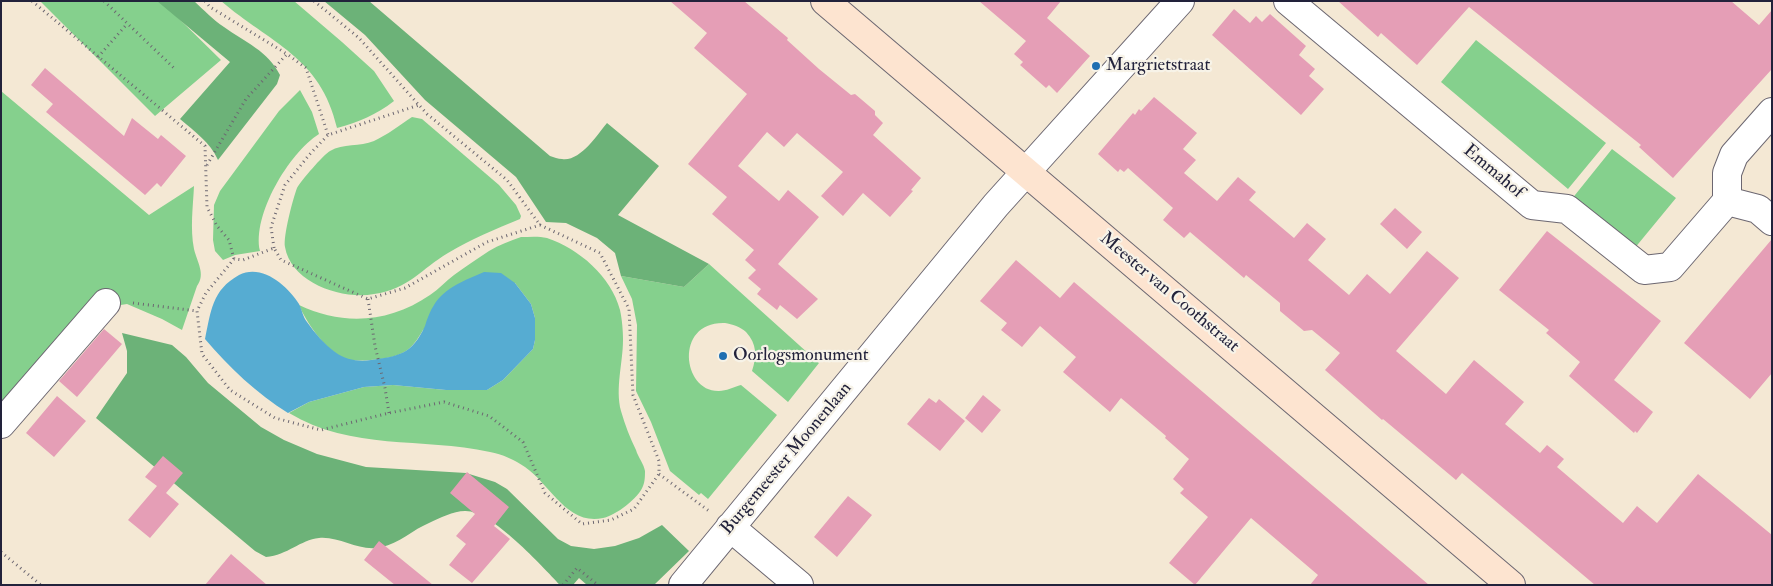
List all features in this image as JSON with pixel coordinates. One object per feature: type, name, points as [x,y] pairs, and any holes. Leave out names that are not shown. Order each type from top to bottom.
[{"type":"street","name":"Meester van Coothstraat","points":[[825,1],[1512,585]]},
{"type":"street","points":[[1026,173],[1180,1]]},
{"type":"street","name":"Emmahof","points":[[1288,1],[1532,205],[1567,209],[1644,270],[1670,267],[1727,201]]},
{"type":"street","points":[[1772,112],[1734,155],[1727,173],[1727,201],[1758,209],[1772,221]]},
{"type":"street","name":"Burgemeester Moonenlaan","points":[[683,585],[996,206],[1026,173]]},
{"type":"street","points":[[1,424],[106,303]]},
{"type":"street","points":[[730,527],[799,585]]},
{"type":"path","points":[[32,1],[205,146],[206,207],[216,226],[229,240],[234,260]]},
{"type":"path","points":[[104,1],[175,69]]},
{"type":"path","points":[[205,1],[210,7],[287,54],[306,68],[328,136]]},
{"type":"path","points":[[274,248],[243,260],[234,260],[206,293],[197,310],[202,354],[230,390],[275,418],[321,430],[444,402],[489,416],[523,442],[544,493],[582,524],[611,520],[634,509],[659,474],[658,461],[634,395],[629,309],[600,253],[540,225],[507,180],[427,114],[359,38],[314,1]]},
{"type":"path","points":[[98,57],[128,24]]},
{"type":"path","points":[[206,165],[246,99],[287,54]]},
{"type":"path","points":[[419,105],[328,136],[309,155],[286,185],[271,227],[274,248],[281,260],[368,300],[405,288],[487,242],[540,225]]},
{"type":"path","points":[[368,300],[374,346],[385,388],[389,413]]},
{"type":"path","points":[[106,303],[140,303],[197,310]]},
{"type":"path","points":[[659,474],[730,527]]},
{"type":"path","points":[[1,552],[41,585]]},
{"type":"path","points":[[562,585],[577,568],[598,585]]},
{"type":"green space","points":[[40,1],[161,1],[221,60],[155,116]]},
{"type":"green space","points":[[157,1],[194,1],[212,18],[263,53],[280,75],[277,84],[218,160],[197,133],[180,119],[230,62]]},
{"type":"green space","points":[[221,1],[294,1],[374,71],[394,101],[367,117],[337,128],[329,104],[319,84],[306,68],[275,41]]},
{"type":"green space","points":[[324,1],[369,1],[550,156],[569,159],[582,152],[607,123],[659,166],[618,215],[709,264],[684,287],[621,276],[615,253],[597,238],[566,223],[546,222],[516,177],[425,100],[365,35]]},
{"type":"green space","points":[[1476,40],[1606,143],[1568,189],[1441,82]]},
{"type":"green space","points":[[300,90],[312,112],[319,134],[296,155],[275,186],[262,220],[259,236],[260,251],[235,255],[223,260],[215,251],[213,240],[214,205],[220,191],[279,111]]},
{"type":"green space","points":[[1,91],[149,215],[194,186],[192,233],[194,249],[201,272],[200,281],[182,330],[127,304],[83,311],[70,323],[3,403],[1,402]]},
{"type":"green space","points":[[412,117],[422,119],[499,185],[516,205],[521,216],[520,219],[457,248],[397,288],[374,294],[347,294],[333,291],[307,279],[289,260],[285,247],[287,226],[297,188],[312,168],[330,151],[340,147],[374,141]]},
{"type":"green space","points":[[1612,149],[1676,198],[1634,249],[1571,200]]},
{"type":"green space","points":[[521,237],[547,238],[571,249],[582,257],[592,265],[609,286],[620,310],[623,349],[619,402],[628,431],[644,468],[645,476],[641,491],[637,496],[626,506],[608,517],[590,519],[579,516],[560,502],[525,467],[499,454],[464,448],[362,438],[337,433],[313,425],[289,413],[309,402],[364,387],[393,385],[446,390],[487,390],[503,380],[533,349],[535,340],[535,318],[531,304],[515,283],[423,330],[415,343],[401,354],[381,359],[346,359],[331,350],[318,336],[299,305],[332,316],[366,318],[382,316],[414,304],[430,295],[454,275],[489,251]]},
{"type":"green space","points":[[709,264],[819,363],[788,402],[752,371],[755,350],[750,337],[744,330],[725,323],[709,325],[697,333],[691,344],[689,357],[691,369],[697,381],[707,388],[719,391],[741,385],[777,415],[708,499],[701,493],[699,495],[670,471],[651,422],[636,391],[637,325],[632,299],[621,276],[684,287]]},
{"type":"green space","points":[[122,333],[172,345],[186,357],[208,383],[261,427],[284,440],[317,454],[366,467],[466,473],[495,482],[507,489],[558,539],[571,546],[594,549],[615,546],[639,538],[662,525],[689,551],[654,585],[587,585],[579,578],[573,585],[560,585],[516,540],[502,529],[476,513],[465,511],[442,517],[394,543],[382,547],[366,548],[335,539],[319,538],[312,539],[274,556],[266,557],[255,551],[96,418],[127,373],[127,351]]},
{"type":"water","points":[[257,272],[274,278],[288,290],[299,304],[304,318],[313,330],[327,346],[339,355],[348,359],[362,361],[390,357],[404,352],[415,343],[433,307],[444,293],[456,285],[484,272],[501,273],[515,283],[531,304],[535,318],[533,349],[503,380],[487,390],[446,390],[393,385],[364,387],[309,402],[288,413],[244,379],[205,339],[211,310],[223,287],[239,275]]},
{"type":"building","points":[[670,1],[744,1],[788,38],[787,40],[819,69],[851,95],[855,94],[875,111],[875,115],[883,123],[873,135],[921,178],[911,190],[913,191],[890,217],[863,193],[843,216],[821,196],[843,172],[797,133],[784,147],[767,132],[738,166],[779,201],[788,190],[819,217],[778,264],[818,299],[797,319],[780,305],[777,310],[757,294],[761,289],[748,278],[756,270],[745,260],[754,250],[712,214],[727,197],[688,164],[747,94],[694,48],[707,33]]},
{"type":"building","points":[[979,1],[1061,1],[1047,18],[1090,56],[1057,93],[1049,85],[1046,88],[1020,65],[1023,62],[1014,54],[1026,41]]},
{"type":"building","points":[[1338,1],[1731,1],[1759,25],[1772,10],[1772,69],[1673,178],[1639,147],[1641,145],[1469,7],[1417,65],[1381,33],[1378,37]]},
{"type":"building","points":[[1234,9],[1250,23],[1256,16],[1262,22],[1270,14],[1306,46],[1299,55],[1315,69],[1309,76],[1324,89],[1301,115],[1212,35]]},
{"type":"building","points":[[45,68],[124,136],[132,118],[158,139],[161,135],[186,156],[161,187],[157,183],[145,195],[46,112],[53,104],[31,85]]},
{"type":"building","points":[[1154,97],[1197,133],[1183,149],[1196,160],[1184,173],[1217,201],[1238,177],[1256,192],[1249,200],[1294,238],[1307,223],[1326,239],[1308,260],[1349,295],[1367,274],[1390,294],[1427,251],[1459,278],[1396,351],[1446,394],[1474,360],[1524,402],[1505,424],[1540,453],[1547,445],[1564,459],[1557,467],[1623,523],[1637,506],[1657,523],[1698,474],[1772,535],[1772,585],[1595,585],[1462,473],[1456,480],[1382,420],[1325,370],[1340,353],[1312,330],[1304,331],[1280,311],[1280,303],[1246,275],[1244,278],[1190,232],[1184,238],[1163,220],[1173,208],[1128,168],[1124,172],[1120,169],[1118,172],[1098,154],[1133,113],[1135,115],[1139,109],[1141,111]]},
{"type":"building","points":[[1395,208],[1422,232],[1407,249],[1380,224]]},
{"type":"building","points":[[1547,231],[1661,321],[1614,380],[1653,412],[1637,433],[1635,431],[1634,433],[1569,376],[1580,362],[1546,333],[1549,330],[1499,290]]},
{"type":"building","points":[[1772,239],[1772,373],[1750,399],[1684,343]]},
{"type":"building","points":[[1016,260],[1060,298],[1074,282],[1429,585],[1310,585],[1318,575],[1251,518],[1195,585],[1169,563],[1208,517],[1180,493],[1184,489],[1173,479],[1189,459],[1165,438],[1166,436],[1121,398],[1110,412],[1063,372],[1076,357],[1040,326],[1022,347],[1001,330],[1007,323],[980,301]]},
{"type":"building","points":[[104,329],[122,344],[77,397],[59,381]]},
{"type":"building","points":[[983,395],[1001,410],[982,433],[965,418]]},
{"type":"building","points":[[57,396],[86,421],[54,457],[26,433]]},
{"type":"building","points":[[929,398],[936,403],[939,399],[965,421],[940,451],[907,424]]},
{"type":"building","points":[[163,456],[183,473],[166,493],[179,504],[150,538],[128,520],[157,486],[145,477]]},
{"type":"building","points":[[467,472],[509,507],[494,526],[510,539],[472,583],[449,565],[466,544],[456,536],[475,514],[450,493]]},
{"type":"building","points":[[848,496],[872,515],[837,557],[814,537]]},
{"type":"building","points":[[379,541],[433,585],[395,585],[364,560]]},
{"type":"building","points":[[231,554],[267,585],[205,585]]},
{"type":"place","name":"Margrietstraat","points":[[1096,66]]},
{"type":"place","name":"Oorlogsmonument","points":[[723,356]]}]
